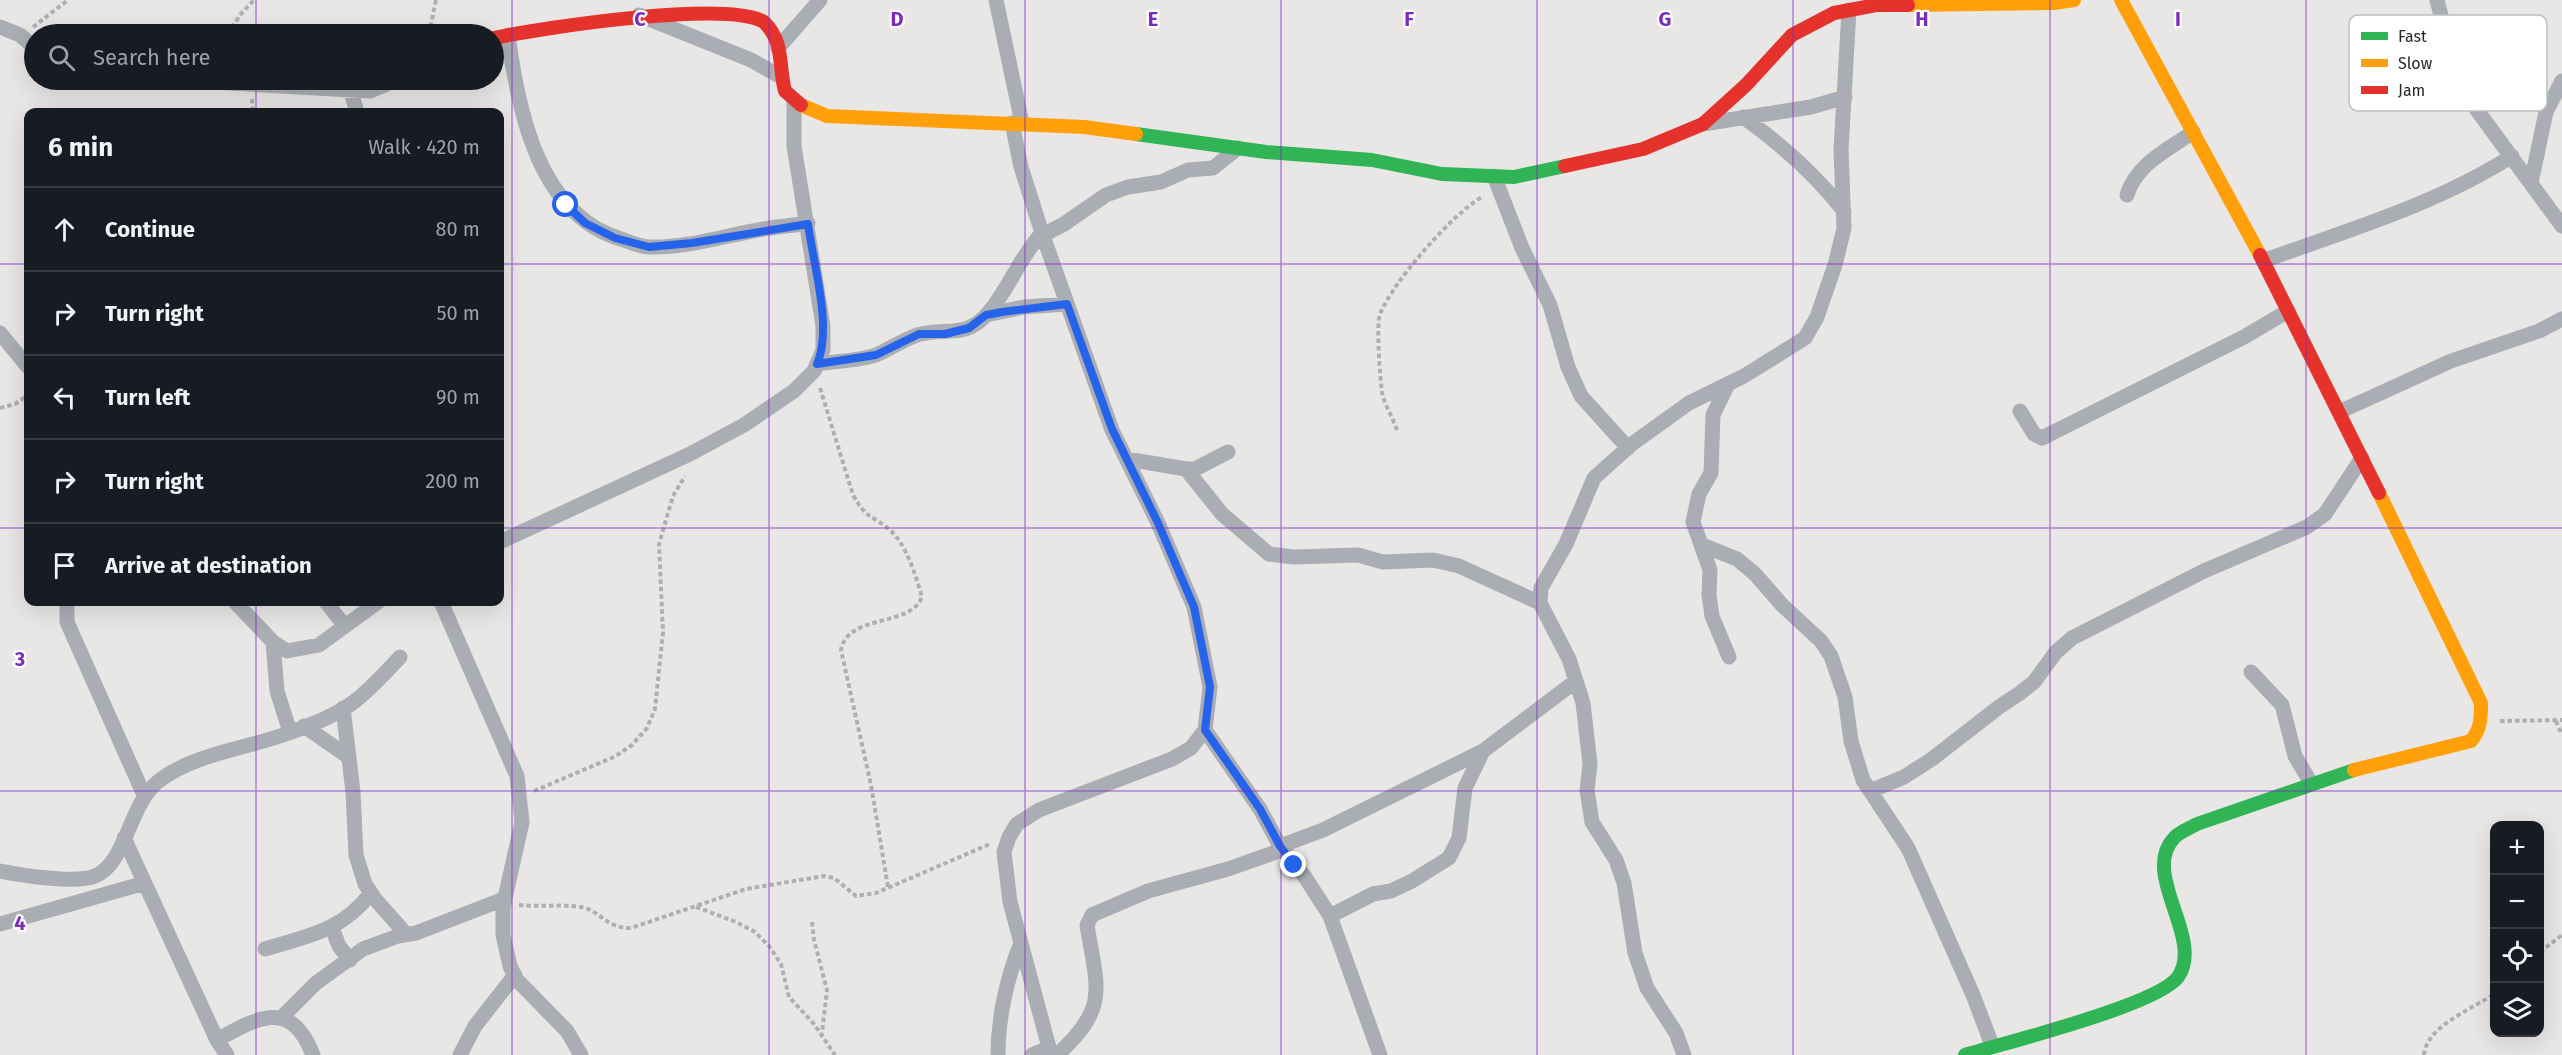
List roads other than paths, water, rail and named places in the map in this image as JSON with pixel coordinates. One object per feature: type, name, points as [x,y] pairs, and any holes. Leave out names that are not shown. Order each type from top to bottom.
[{"type":"street","points":[[732,8],[749,0]]},
{"type":"street","points":[[778,48],[820,0]]},
{"type":"street","points":[[996,0],[1017,123],[1021,167],[1042,234],[1112,429],[1158,523],[1194,607],[1210,687],[1205,730],[1191,748],[1172,759],[1039,810],[1017,824],[1009,837],[1004,852],[1010,902],[1052,1052]]},
{"type":"street","points":[[1703,123],[1746,85],[1792,35],[1833,13],[1908,2],[2054,3],[2074,0]]},
{"type":"street","points":[[1965,1055],[1992,1045],[2096,1016],[2162,990],[2178,977],[2183,959],[2182,940],[2163,868],[2166,848],[2175,836],[2198,824],[2311,783],[2471,741],[2479,732],[2481,722],[2481,703],[2362,458],[2263,261],[2121,0]]},
{"type":"street","points":[[2437,0],[2441,15]]},
{"type":"street","points":[[504,36],[636,14],[708,5],[732,8],[749,11],[764,21],[775,36],[785,93],[794,102],[827,116],[1084,127],[1238,148],[1372,160],[1442,174],[1496,181],[1643,149],[1703,123],[1811,107],[1845,98]]},
{"type":"street","points":[[1684,1055],[1676,1033],[1647,988],[1635,953],[1624,883],[1616,860],[1592,822],[1587,790],[1590,764],[1583,703],[1569,659],[1540,603],[1541,588],[1566,544],[1594,478],[1628,448],[1689,403],[1728,384],[1805,338],[1817,317],[1835,264],[1844,228],[1841,150],[1849,10]]},
{"type":"street","points":[[636,14],[751,60],[781,76]]},
{"type":"street","points":[[0,27],[24,38]]},
{"type":"street","points":[[504,45],[513,69],[537,157],[566,205],[585,223],[615,238],[649,247],[692,243],[808,224]]},
{"type":"street","points":[[2547,110],[2562,81]]},
{"type":"street","points":[[350,90],[356,108]]},
{"type":"street","points":[[504,540],[693,453],[744,425],[786,397],[816,367],[823,350],[823,326],[794,146],[794,102]]},
{"type":"street","points":[[2478,111],[2562,226]]},
{"type":"street","points":[[2531,183],[2547,111]]},
{"type":"street","points":[[1743,117],[1777,141],[1830,193],[1844,211]]},
{"type":"street","points":[[2127,195],[2131,181],[2152,159],[2193,132]]},
{"type":"street","points":[[816,367],[876,355],[919,334],[945,334],[969,328],[986,315],[1004,293],[1025,251],[1042,234],[1064,224],[1106,195],[1128,187],[1161,182],[1188,170],[1213,168],[1238,148]]},
{"type":"street","points":[[2263,261],[2427,202],[2485,173],[2512,156]]},
{"type":"street","points":[[1496,181],[1522,248],[1550,305],[1568,367],[1581,396],[1628,448]]},
{"type":"street","points":[[986,315],[1024,307],[1067,304]]},
{"type":"street","points":[[2020,411],[2034,434],[2042,438],[2244,337],[2288,311]]},
{"type":"street","points":[[2339,412],[2451,361],[2538,331],[2562,319]]},
{"type":"street","points":[[0,333],[24,362]]},
{"type":"street","points":[[1728,384],[1713,415],[1711,473],[1695,507],[1693,522],[1710,570],[1709,595],[1712,616],[1729,657]]},
{"type":"street","points":[[1127,459],[1186,469],[1209,463],[1228,452]]},
{"type":"street","points":[[1870,791],[1904,777],[1932,759],[2020,693],[2034,682],[2056,652],[2072,638],[2193,576],[2307,527],[2325,514],[2362,458]]},
{"type":"street","points":[[1186,469],[1222,514],[1269,554],[1294,557],[1358,555],[1383,562],[1433,560],[1477,573],[1540,603]]},
{"type":"street","points":[[1702,545],[1727,554],[1746,566],[1821,641],[1831,656],[1845,697],[1851,741],[1863,780],[1908,849],[1973,995],[1992,1045]]},
{"type":"street","points":[[67,606],[67,622],[144,795]]},
{"type":"street","points":[[239,606],[273,642],[287,651],[310,648],[372,606]]},
{"type":"street","points":[[329,606],[344,625]]},
{"type":"street","points":[[443,606],[517,776],[520,797],[520,838],[504,901],[503,935],[515,975],[567,1031],[581,1055]]},
{"type":"street","points":[[273,642],[277,691],[297,729],[346,755]]},
{"type":"street","points":[[0,871],[33,877],[93,878],[104,871],[124,838],[144,795],[160,780],[186,766],[297,729],[343,708],[379,679],[400,657]]},
{"type":"street","points":[[2251,672],[2282,705],[2295,756],[2311,783]]},
{"type":"street","points":[[1032,1055],[1052,1052],[1085,1024],[1098,997],[1088,925],[1092,915],[1148,891],[1228,869],[1323,830],[1483,751],[1576,681]]},
{"type":"street","points":[[343,708],[346,755],[353,792],[356,855],[371,893],[406,934]]},
{"type":"street","points":[[1205,730],[1260,809],[1281,848],[1305,877],[1330,916],[1380,1055]]},
{"type":"street","points":[[1330,916],[1373,894],[1391,891],[1412,881],[1449,858],[1459,838],[1465,788],[1483,751]]},
{"type":"street","points":[[124,838],[217,1040],[227,1055]]},
{"type":"street","points":[[0,924],[145,883]]},
{"type":"street","points":[[265,949],[332,928],[352,914],[371,893]]},
{"type":"street","points":[[283,1016],[316,983],[363,949],[504,901]]},
{"type":"street","points":[[332,928],[339,946],[350,960]]},
{"type":"street","points":[[998,1055],[998,1036],[1011,967],[1021,943]]},
{"type":"street","points":[[460,1055],[475,1026],[515,975]]},
{"type":"street","points":[[217,1040],[244,1025],[272,1016],[283,1016],[301,1033],[313,1055]]}]
